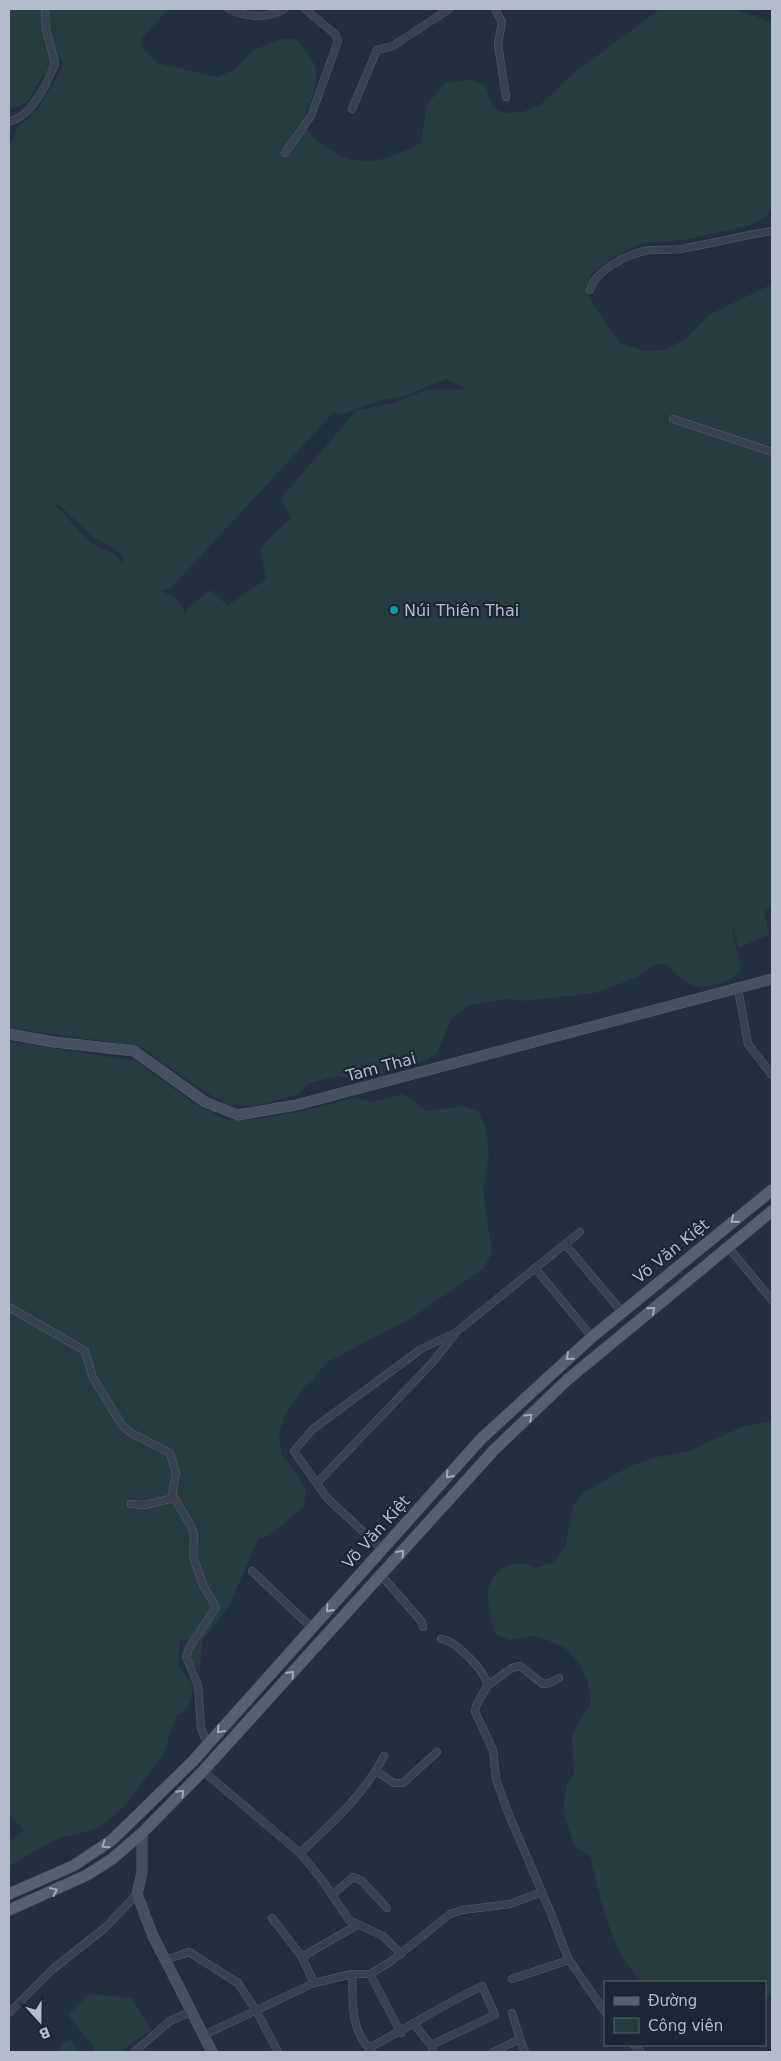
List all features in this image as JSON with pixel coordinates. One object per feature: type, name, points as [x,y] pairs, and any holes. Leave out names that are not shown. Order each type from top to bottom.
[{"type":"main road","name":"Võ Văn Kiệt","points":[[9,1894],[73,1866],[112,1840],[208,1745],[481,1439],[592,1336],[772,1190]]},
{"type":"main road","name":"Võ Văn Kiệt","points":[[9,1910],[87,1875],[112,1859],[142,1833],[203,1771],[494,1450],[567,1380],[772,1211]]},
{"type":"main road","points":[[481,1439],[494,1450]]},
{"type":"main road","points":[[342,1594],[354,1604]]},
{"type":"main road","points":[[131,1822],[142,1833]]},
{"type":"street","points":[[9,122],[24,114],[36,99],[55,64],[46,29],[45,9]]},
{"type":"street","points":[[229,9],[244,14],[271,15],[284,9]]},
{"type":"street","points":[[285,153],[311,116],[338,41],[338,38],[330,28],[306,9]]},
{"type":"street","points":[[352,109],[377,50],[393,46],[449,9]]},
{"type":"street","points":[[496,9],[502,22],[498,44],[506,97]]},
{"type":"street","points":[[590,290],[592,281],[610,267],[635,253],[686,248],[737,236],[772,231]]},
{"type":"street","points":[[673,419],[772,452]]},
{"type":"street","name":"Tam Thai","points":[[9,1034],[54,1042],[134,1051],[206,1102],[238,1115],[296,1105],[772,979]]},
{"type":"street","points":[[738,989],[748,1044],[772,1075]]},
{"type":"street","points":[[317,1483],[432,1363],[455,1334],[580,1232]]},
{"type":"street","points":[[565,1244],[622,1312]]},
{"type":"street","points":[[728,1247],[772,1300]]},
{"type":"street","points":[[535,1268],[592,1336]]},
{"type":"street","points":[[9,1307],[85,1351],[93,1378],[122,1425],[131,1433],[170,1453],[176,1473],[172,1491],[174,1498],[192,1528],[194,1534],[193,1557],[204,1587],[216,1607],[189,1648],[186,1657],[198,1685],[202,1728],[208,1745]]},
{"type":"street","points":[[382,1550],[327,1498],[294,1451],[313,1429],[421,1349],[455,1334]]},
{"type":"street","points":[[131,1504],[145,1506],[174,1498]]},
{"type":"street","points":[[252,1572],[312,1628]]},
{"type":"street","points":[[381,1575],[422,1622],[423,1627]]},
{"type":"street","points":[[441,1639],[448,1641],[472,1660],[486,1678],[487,1686]]},
{"type":"street","points":[[559,1678],[550,1683],[543,1684],[520,1666],[512,1668],[487,1686],[476,1706],[475,1712],[493,1750],[496,1779],[507,1810],[569,1960],[604,2011]]},
{"type":"street","points":[[376,1772],[394,1784],[403,1783],[437,1752]]},
{"type":"street","points":[[300,1853],[332,1825],[376,1772],[384,1756]]},
{"type":"street","points":[[203,1771],[300,1853],[349,1920],[356,1925],[383,1936],[401,1954]]},
{"type":"street","points":[[9,2013],[53,1969],[106,1927],[137,1894],[142,1873],[142,1833]]},
{"type":"street","points":[[332,1895],[353,1877],[362,1881],[387,1908]]},
{"type":"street","points":[[204,2036],[314,1983],[352,1974],[370,1974],[401,1954],[450,1914],[463,1910],[510,1904],[542,1892]]},
{"type":"street","points":[[137,1894],[153,1936],[212,2052]]},
{"type":"street","points":[[272,1918],[302,1957],[314,1983]]},
{"type":"street","points":[[302,1957],[356,1925]]},
{"type":"street","points":[[165,1960],[186,1951],[235,1979],[257,2012],[278,2052]]},
{"type":"street","points":[[512,1979],[569,1960]]},
{"type":"street","points":[[352,1974],[356,2028],[360,2038],[370,2050],[440,2007],[482,1986],[494,2015],[432,2048],[414,2024]]},
{"type":"street","points":[[370,1974],[401,2032]]},
{"type":"street","points":[[134,2052],[170,2021],[192,2011]]},
{"type":"street","points":[[512,2013],[525,2052]]},
{"type":"street","points":[[492,2052],[520,2039]]},
{"type":"green space","points":[[9,9],[169,9],[141,39],[143,48],[157,63],[216,77],[232,71],[254,50],[282,39],[295,39],[309,55],[316,68],[317,75],[314,92],[305,116],[308,132],[335,153],[359,161],[384,159],[421,143],[427,105],[445,83],[471,80],[485,85],[493,107],[503,113],[523,112],[539,106],[574,73],[660,9],[734,9],[772,22],[772,205],[767,216],[750,225],[690,239],[640,244],[609,260],[592,273],[586,288],[593,305],[620,343],[645,351],[666,350],[688,337],[711,314],[772,284],[772,908],[764,910],[769,935],[738,948],[734,929],[732,929],[741,970],[736,976],[722,983],[701,987],[694,986],[683,980],[666,964],[654,965],[633,979],[595,993],[521,1001],[508,999],[469,1005],[450,1020],[438,1053],[422,1062],[362,1079],[336,1076],[310,1083],[296,1095],[255,1106],[229,1105],[202,1090],[139,1046],[9,1028],[9,149],[17,128],[39,107],[63,66],[62,59],[43,75],[27,103],[9,109]],"holes":[[[446,379],[467,389],[426,390],[394,403],[356,411],[281,498],[291,518],[260,548],[266,579],[228,606],[210,590],[186,610],[186,617],[177,600],[160,591],[170,589],[334,412],[343,414],[382,400],[405,396]],[[55,505],[59,505],[94,538],[112,547],[124,557],[123,564],[113,553],[100,548],[90,541]]]},
{"type":"green space","points":[[9,1041],[136,1061],[198,1106],[228,1120],[255,1119],[292,1113],[355,1098],[371,1102],[403,1094],[426,1111],[464,1106],[478,1111],[486,1129],[489,1153],[483,1190],[492,1253],[483,1269],[408,1320],[329,1361],[313,1378],[315,1379],[304,1387],[284,1417],[279,1436],[282,1456],[294,1469],[306,1490],[304,1506],[269,1536],[259,1538],[229,1606],[202,1641],[200,1673],[193,1665],[187,1651],[190,1641],[180,1640],[178,1666],[194,1686],[188,1708],[176,1716],[163,1755],[125,1806],[99,1828],[54,1840],[9,1866],[9,1843],[24,1830],[9,1815]]},
{"type":"green space","points":[[772,1421],[772,1992],[766,1999],[766,1981],[642,1981],[632,1971],[623,1957],[608,1924],[590,1856],[574,1846],[563,1808],[567,1785],[574,1774],[572,1736],[591,1701],[587,1680],[578,1662],[564,1647],[534,1635],[510,1640],[495,1634],[488,1597],[492,1579],[502,1569],[514,1564],[528,1565],[535,1568],[554,1563],[566,1544],[573,1506],[584,1492],[628,1467],[653,1458],[692,1450],[741,1427]]},
{"type":"green space","points":[[89,1994],[132,1998],[151,2030],[120,2052],[94,2052],[93,2046],[68,2015]]},
{"type":"green space","points":[[71,2040],[78,2052],[57,2052],[62,2043]]},
{"type":"place","name":"Núi Thiên Thai","points":[[394,610]]}]
